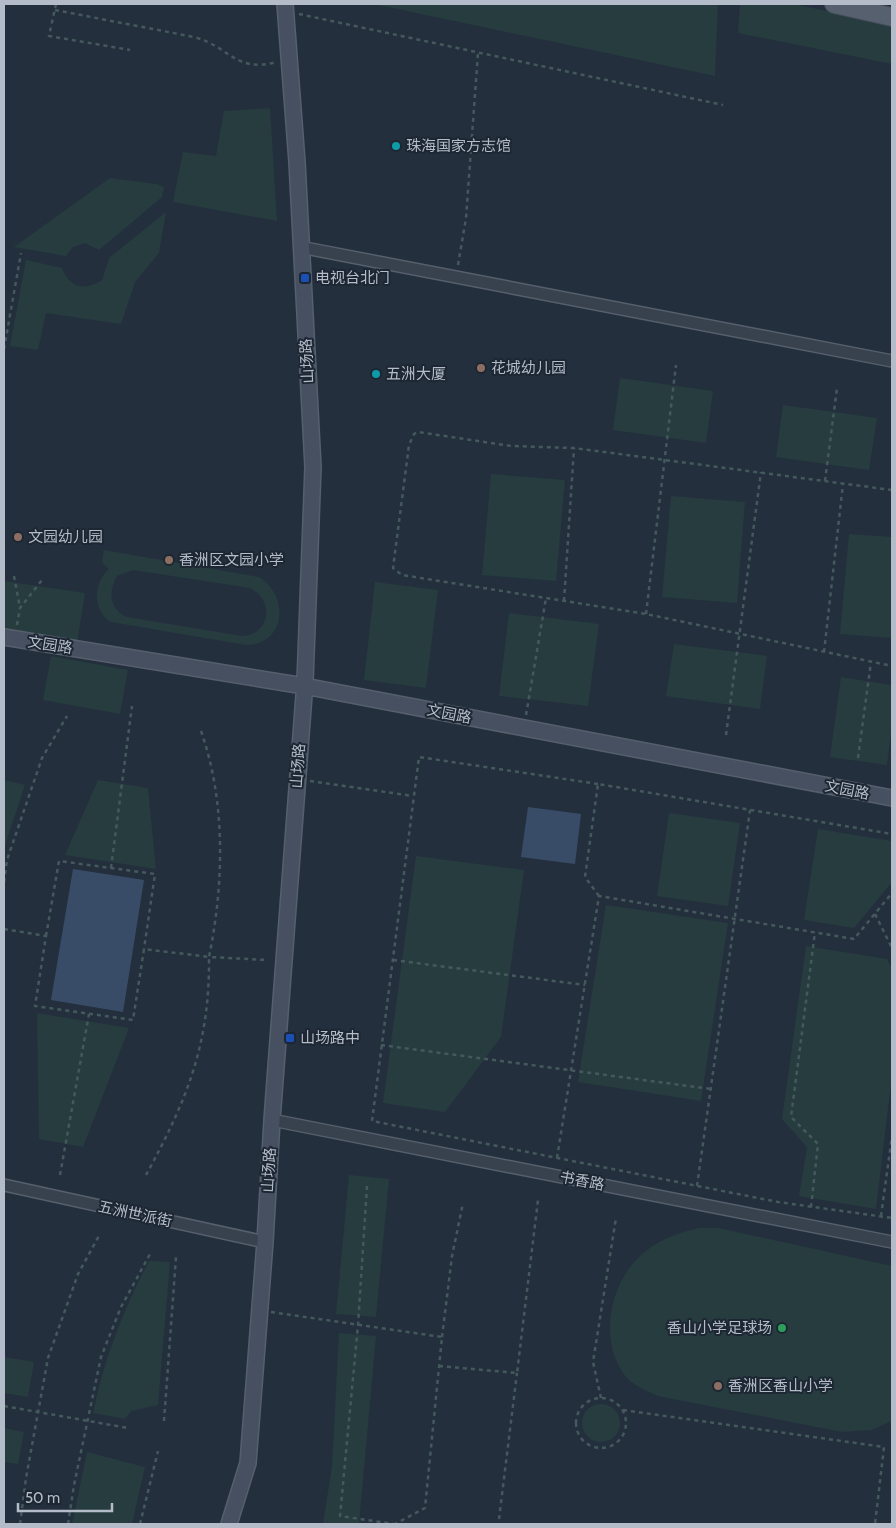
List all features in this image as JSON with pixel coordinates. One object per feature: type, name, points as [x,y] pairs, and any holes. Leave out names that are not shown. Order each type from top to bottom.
[{"type":"main road","points":[[834,4],[892,17]]},
{"type":"street","name":"山场路","points":[[229,1524],[248,1463],[266,1242],[272,1120],[304,686],[313,467],[297,162],[285,8]]},
{"type":"street","points":[[300,247],[892,361]]},
{"type":"street","name":"文园路","points":[[9,638],[304,686],[892,798]]},
{"type":"street","name":"书香路","points":[[272,1120],[892,1242]]},
{"type":"street","name":"五洲世派街","points":[[4,1185],[266,1242]]},
{"type":"path","points":[[56,4],[49,36],[130,50]]},
{"type":"path","points":[[285,8],[478,53],[722,105]]},
{"type":"path","points":[[54,10],[194,36],[207,40],[241,63],[260,66],[288,60]]},
{"type":"path","points":[[455,277],[466,218],[478,53]]},
{"type":"path","points":[[4,349],[21,253]]},
{"type":"path","points":[[646,614],[663,459],[676,365]]},
{"type":"path","points":[[824,481],[837,388]]},
{"type":"path","points":[[892,490],[574,448],[511,446],[418,432],[414,434],[409,445],[394,564],[395,572],[402,575],[646,614],[892,666]]},
{"type":"path","points":[[564,601],[574,448]]},
{"type":"path","points":[[726,735],[741,634],[761,472]]},
{"type":"path","points":[[824,652],[843,484]]},
{"type":"path","points":[[14,576],[20,608]]},
{"type":"path","points":[[9,638],[20,608],[42,580]]},
{"type":"path","points":[[523,728],[546,598]]},
{"type":"path","points":[[858,758],[871,662]]},
{"type":"path","points":[[111,868],[132,706]]},
{"type":"path","points":[[4,882],[6,859],[42,758],[66,716]]},
{"type":"path","points":[[146,1175],[170,1131],[189,1086],[202,1043],[209,995],[209,957],[217,917],[220,862],[217,805],[207,749],[201,731]]},
{"type":"path","points":[[892,834],[419,756],[372,1121],[697,1186],[811,1207],[892,1218]]},
{"type":"path","points":[[298,779],[413,796]]},
{"type":"path","points":[[598,784],[585,877],[599,896],[854,939],[892,894]]},
{"type":"path","points":[[697,1186],[750,810]]},
{"type":"path","points":[[59,861],[111,868],[155,874],[133,1020],[35,1006],[59,861]]},
{"type":"path","points":[[557,1158],[599,896]]},
{"type":"path","points":[[875,914],[892,948]]},
{"type":"path","points":[[4,929],[46,936]]},
{"type":"path","points":[[811,1207],[818,1144],[791,1116],[815,932]]},
{"type":"path","points":[[144,949],[209,957],[267,960]]},
{"type":"path","points":[[392,960],[585,985]]},
{"type":"path","points":[[60,1175],[89,1014]]},
{"type":"path","points":[[381,1045],[711,1089]]},
{"type":"path","points":[[881,1216],[892,1136]]},
{"type":"path","points":[[367,1186],[358,1325],[340,1516],[394,1524],[424,1508],[452,1256],[463,1203]]},
{"type":"path","points":[[499,1519],[538,1200]]},
{"type":"path","points":[[601,1398],[594,1362],[616,1218]]},
{"type":"path","points":[[20,1524],[26,1478],[48,1358],[78,1274],[100,1234]]},
{"type":"path","points":[[68,1524],[101,1357],[122,1307],[150,1254]]},
{"type":"path","points":[[164,1421],[176,1257]]},
{"type":"path","points":[[260,1310],[442,1337]]},
{"type":"path","points":[[439,1366],[517,1373]]},
{"type":"path","points":[[623,1410],[626,1426],[620,1440],[606,1448],[591,1446],[579,1435],[577,1419],[585,1404],[601,1398],[610,1400],[623,1410],[884,1447],[875,1524]]},
{"type":"path","points":[[4,1406],[128,1428]]},
{"type":"path","points":[[140,1524],[158,1451]]},
{"type":"green space","points":[[374,4],[718,4],[715,76]]},
{"type":"green space","points":[[740,4],[794,4],[892,25],[892,64],[738,33]]},
{"type":"green space","points":[[270,108],[277,221],[173,202],[183,152],[216,156],[224,111]]},
{"type":"green space","points":[[110,178],[156,184],[164,187],[162,197],[99,250],[85,243],[73,247],[66,256],[14,247]]},
{"type":"green space","points":[[166,212],[159,253],[135,282],[121,324],[46,313],[38,350],[10,346],[26,260],[62,268],[65,275],[73,283],[78,286],[90,286],[102,280],[109,258]]},
{"type":"green space","points":[[620,378],[713,391],[706,443],[613,430]]},
{"type":"green space","points":[[783,405],[877,418],[869,470],[776,457]]},
{"type":"green space","points":[[491,474],[565,480],[556,581],[482,575]]},
{"type":"green space","points":[[671,496],[745,502],[737,603],[662,597]]},
{"type":"green space","points":[[849,534],[892,537],[892,638],[840,634]]},
{"type":"green space","points":[[104,550],[259,577],[269,585],[279,606],[276,628],[270,636],[260,643],[246,645],[111,622],[100,611],[98,604],[97,596],[100,581],[109,569],[102,563]],"holes":[[[133,570],[250,588],[258,593],[263,600],[266,616],[259,630],[242,636],[127,617],[121,614],[114,605],[111,594],[117,576]]]},
{"type":"green space","points":[[4,581],[85,593],[77,643],[4,631]]},
{"type":"green space","points":[[375,582],[438,590],[426,688],[364,680]]},
{"type":"green space","points":[[509,613],[599,624],[588,706],[499,696]]},
{"type":"green space","points":[[674,644],[767,656],[760,709],[666,696]]},
{"type":"green space","points":[[51,656],[128,670],[120,714],[43,700]]},
{"type":"green space","points":[[841,677],[892,685],[892,725],[887,765],[830,757]]},
{"type":"green space","points":[[4,780],[25,785],[4,849]]},
{"type":"green space","points":[[98,780],[148,788],[156,869],[65,855]]},
{"type":"green space","points":[[669,813],[740,823],[728,906],[657,896]]},
{"type":"green space","points":[[818,829],[892,841],[892,882],[854,928],[804,920]]},
{"type":"green space","points":[[416,856],[524,870],[501,1037],[445,1112],[383,1103]]},
{"type":"green space","points":[[606,905],[728,923],[701,1101],[578,1082]]},
{"type":"green space","points":[[806,946],[887,959],[892,968],[892,1075],[876,1209],[799,1196],[807,1147],[782,1119]]},
{"type":"green space","points":[[37,1013],[129,1028],[83,1147],[39,1139]]},
{"type":"green space","points":[[349,1175],[389,1179],[376,1317],[336,1314]]},
{"type":"green space","points":[[699,1228],[718,1228],[892,1266],[892,1421],[871,1430],[842,1432],[658,1396],[639,1387],[626,1377],[616,1359],[610,1329],[614,1298],[620,1283],[638,1258],[651,1247],[674,1235]]},
{"type":"green space","points":[[149,1261],[170,1262],[158,1405],[131,1411],[125,1419],[93,1413],[97,1393],[115,1335]]},
{"type":"green space","points":[[339,1333],[376,1336],[359,1524],[323,1524],[332,1466]]},
{"type":"green space","points":[[4,1357],[34,1362],[28,1397],[4,1393]]},
{"type":"green space","points":[[601,1404],[614,1410],[620,1423],[614,1436],[601,1442],[588,1436],[582,1423],[588,1410]]},
{"type":"green space","points":[[4,1428],[24,1432],[18,1464],[4,1462]]},
{"type":"green space","points":[[87,1452],[145,1467],[132,1524],[72,1524]]},
{"type":"water","points":[[528,807],[581,814],[575,864],[521,857]]},
{"type":"water","points":[[73,869],[144,880],[123,1012],[51,1000]]},
{"type":"place","name":"珠海国家方志馆","points":[[396,146]]},
{"type":"place","name":"电视台北门","points":[[305,278]]},
{"type":"place","name":"花城幼儿园","points":[[481,368]]},
{"type":"place","name":"五洲大厦","points":[[376,374]]},
{"type":"place","name":"文园幼儿园","points":[[18,537]]},
{"type":"place","name":"香洲区文园小学","points":[[169,560]]},
{"type":"place","name":"山场路中","points":[[290,1038]]},
{"type":"place","name":"香山小学足球场","points":[[782,1328]]},
{"type":"place","name":"香洲区香山小学","points":[[718,1386]]}]
